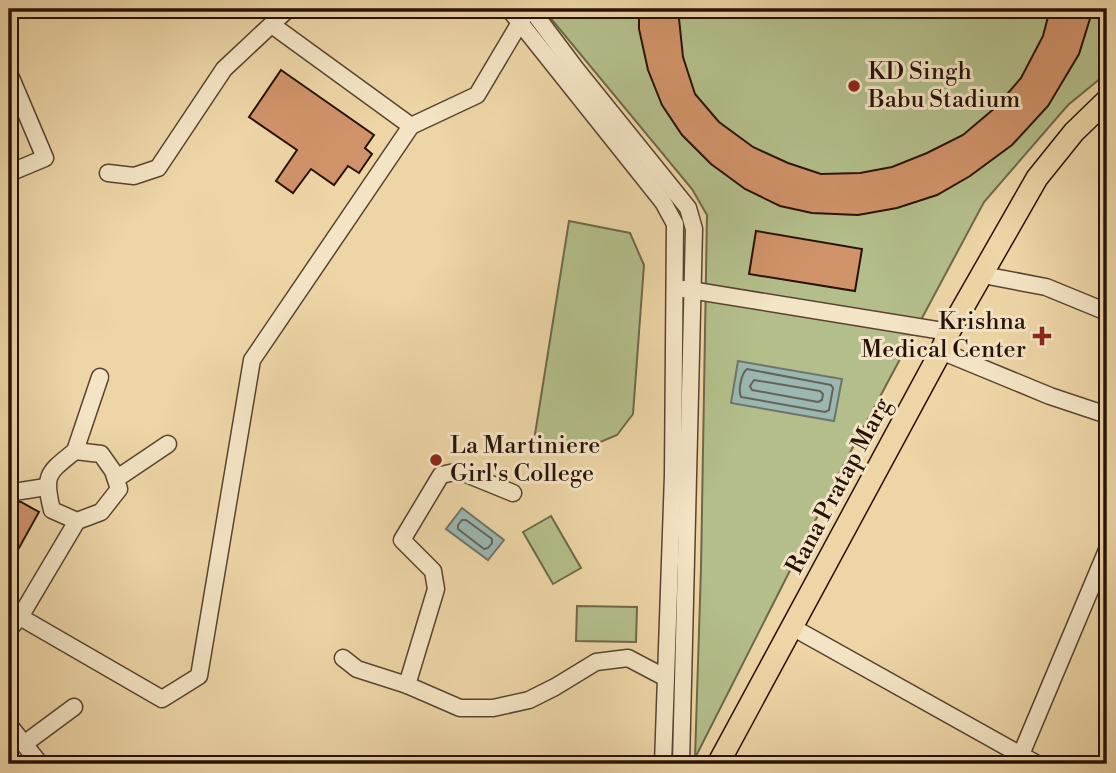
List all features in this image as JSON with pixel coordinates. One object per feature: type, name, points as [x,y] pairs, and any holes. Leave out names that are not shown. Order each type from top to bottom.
[{"type":"main road","name":"Rana Pratap Marg","points":[[718,764],[945,341],[1037,178],[1074,132],[1107,100]]},
{"type":"street","points":[[108,173],[134,176],[158,168],[224,69],[288,9]]},
{"type":"street","points":[[509,9],[527,13],[576,69],[688,208],[694,229],[681,764]]},
{"type":"street","points":[[75,452],[102,454],[119,489],[101,512],[77,522],[14,623],[162,699],[199,676],[252,360],[411,126],[477,95],[527,13]]},
{"type":"street","points":[[527,13],[663,202],[675,224],[673,475],[663,764]]},
{"type":"street","points":[[272,24],[411,126]]},
{"type":"street","points":[[9,73],[45,158],[9,173]]},
{"type":"street","points":[[983,275],[1046,286],[1107,312]]},
{"type":"street","points":[[674,288],[945,341],[1050,396],[1107,415]]},
{"type":"street","points":[[77,522],[52,510],[46,486],[51,470],[75,452],[100,377]]},
{"type":"street","points":[[116,479],[168,444]]},
{"type":"street","points":[[407,685],[436,589],[433,570],[402,540],[441,475],[459,471],[513,493]]},
{"type":"street","points":[[9,490],[14,492],[46,486]]},
{"type":"street","points":[[1019,760],[1107,550]]},
{"type":"street","points":[[792,627],[1019,760],[1037,764]]},
{"type":"street","points":[[343,658],[357,668],[407,685],[460,708],[493,708],[529,701],[596,662],[628,658],[666,678]]},
{"type":"street","points":[[24,744],[74,707]]},
{"type":"street","points":[[9,725],[40,764]]},
{"type":"green space","points":[[543,9],[1107,9],[1107,73],[1068,105],[984,202],[844,464],[695,758],[707,215],[692,189]]},
{"type":"green space","points":[[569,221],[630,233],[644,265],[633,414],[617,435],[586,448],[532,453]]},
{"type":"green space","points":[[551,516],[581,568],[553,584],[523,532]]},
{"type":"green space","points":[[577,606],[637,607],[636,642],[576,641]]},
{"type":"water","points":[[738,361],[842,379],[834,421],[731,403]]},
{"type":"water","points":[[462,508],[504,540],[488,560],[446,529]]},
{"type":"building","points":[[639,9],[678,9],[683,57],[695,94],[719,122],[753,147],[821,174],[860,173],[892,167],[963,135],[996,107],[1021,78],[1043,36],[1050,9],[1093,9],[1079,54],[1048,106],[1012,145],[970,176],[937,195],[897,208],[858,215],[812,213],[780,206],[745,189],[711,164],[682,135],[662,105],[648,70],[639,29]]},
{"type":"building","points":[[281,70],[374,135],[365,148],[372,154],[359,173],[348,166],[334,185],[311,169],[293,193],[276,181],[297,150],[249,117]]},
{"type":"building","points":[[756,231],[862,249],[855,291],[749,274]]},
{"type":"building","points":[[9,501],[21,502],[39,512],[9,566]]},
{"type":"place","name":"KD Singh Babu Stadium","points":[[854,86]]},
{"type":"place","name":"Krishna Medical Center","points":[[1042,336]]},
{"type":"place","name":"La Martiniere Girl's College","points":[[436,460]]}]
